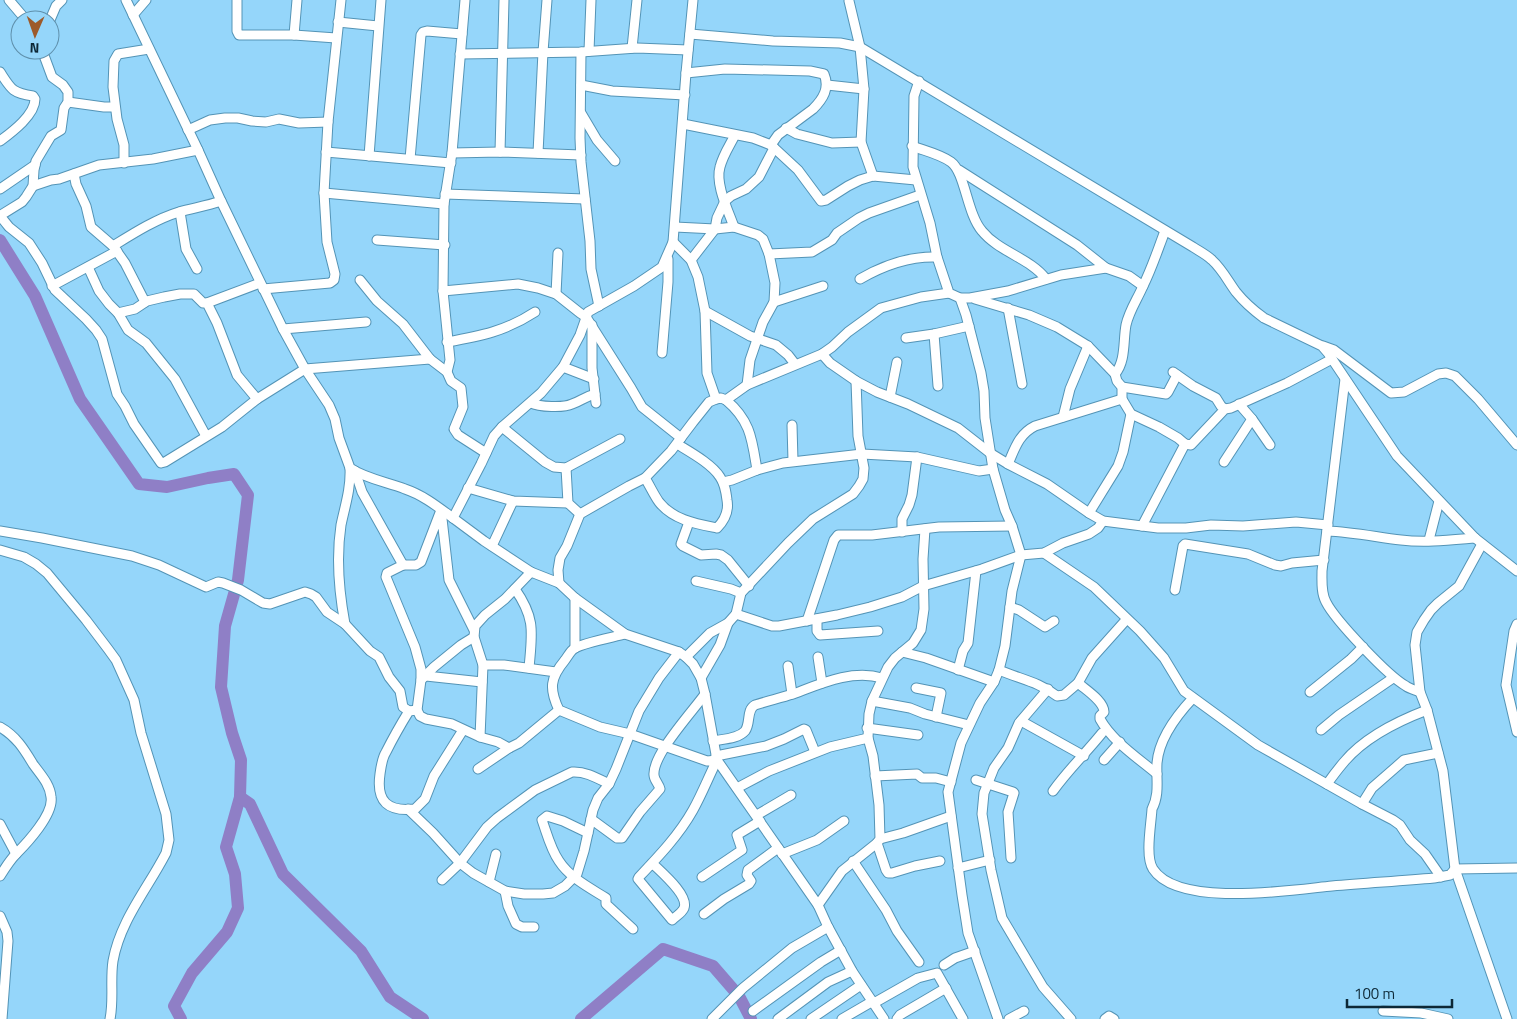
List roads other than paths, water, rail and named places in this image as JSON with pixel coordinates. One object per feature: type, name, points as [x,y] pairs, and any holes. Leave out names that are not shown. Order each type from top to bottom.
[{"type":"street","points":[[9,0],[18,10]]},
{"type":"street","points":[[54,10],[62,0]]},
{"type":"street","points":[[126,0],[198,150],[220,201],[283,329],[336,419],[339,438],[362,492],[403,564]]},
{"type":"street","points":[[133,15],[146,0]]},
{"type":"street","points":[[237,0],[237,31],[239,35],[294,35],[336,38]]},
{"type":"street","points":[[294,35],[297,0]]},
{"type":"street","points":[[118,313],[135,309],[145,302],[189,293],[194,294],[203,303],[207,303],[262,286],[330,283],[334,280],[335,274],[328,242],[324,193],[328,122],[341,0]]},
{"type":"street","points":[[369,156],[380,0]]},
{"type":"street","points":[[447,372],[450,360],[443,291],[445,199],[451,163],[465,0]]},
{"type":"street","points":[[500,152],[504,0]]},
{"type":"street","points":[[538,153],[547,0]]},
{"type":"street","points":[[590,0],[585,51],[580,72],[580,138],[591,269],[599,306]]},
{"type":"street","points":[[632,48],[637,0]]},
{"type":"street","points":[[453,518],[494,436],[531,403],[563,367],[580,335],[588,312],[649,277],[662,267],[668,258],[674,242],[693,0]]},
{"type":"street","points":[[849,1],[860,47],[864,89],[861,142],[873,176]]},
{"type":"street","points":[[338,22],[378,26]]},
{"type":"street","points":[[410,159],[421,35],[428,31],[462,34]]},
{"type":"street","points":[[690,34],[781,42],[840,43],[860,47],[1211,259],[1248,306],[1264,318],[1334,350],[1391,393],[1404,392],[1438,374],[1446,373],[1455,376],[1478,399],[1517,445]]},
{"type":"street","points":[[460,54],[632,48],[688,50]]},
{"type":"street","points":[[124,163],[124,145],[116,119],[113,87],[116,57],[118,54],[149,49]]},
{"type":"street","points":[[34,186],[35,165],[50,136],[61,130],[64,108],[68,102],[68,92],[63,85],[52,77],[46,60]]},
{"type":"street","points":[[686,73],[725,69],[817,71],[824,74],[827,81],[822,98],[813,109],[778,135],[759,177],[746,189],[725,201],[714,229],[691,260]]},
{"type":"street","points":[[0,72],[11,89],[20,94],[33,96],[35,99],[32,111],[14,130],[0,141]]},
{"type":"street","points":[[919,82],[914,96],[913,167],[920,196],[930,223],[937,257],[949,293]]},
{"type":"street","points":[[581,85],[612,91],[685,95]]},
{"type":"street","points":[[827,85],[864,89]]},
{"type":"street","points":[[68,102],[104,107],[115,106]]},
{"type":"street","points":[[581,113],[597,140],[615,161]]},
{"type":"street","points":[[188,130],[210,120],[225,118],[238,118],[259,122],[279,119],[299,123],[328,122]]},
{"type":"street","points":[[683,124],[753,138],[772,146],[801,174],[821,201],[860,180],[873,176],[916,180]]},
{"type":"street","points":[[786,128],[796,134],[832,144],[861,142]]},
{"type":"street","points":[[734,227],[721,188],[719,172],[723,158],[736,135]]},
{"type":"street","points":[[912,146],[952,162],[959,170],[1077,245],[1106,268],[1129,276],[1144,286]]},
{"type":"street","points":[[198,150],[124,163],[99,165],[60,180],[50,180],[34,186],[22,202],[1,216],[5,223],[29,243],[42,263],[54,290],[86,319],[102,339],[117,394],[134,424],[161,463],[166,462],[222,427],[257,399],[305,369],[430,359]]},
{"type":"street","points":[[326,152],[451,163]]},
{"type":"street","points":[[452,153],[500,152],[581,155]]},
{"type":"street","points":[[0,189],[35,165]]},
{"type":"street","points":[[959,170],[973,218],[982,232],[1040,271],[1046,279]]},
{"type":"street","points":[[74,174],[76,184],[86,206],[91,227],[115,248],[145,302]]},
{"type":"street","points":[[324,193],[445,199],[585,199]]},
{"type":"street","points":[[768,254],[812,252],[832,240],[837,233],[859,218],[920,196]]},
{"type":"street","points":[[52,286],[88,267],[161,220],[180,212],[220,201]]},
{"type":"street","points":[[180,212],[186,249],[197,269]]},
{"type":"street","points":[[675,227],[714,229],[734,227],[758,235],[763,239],[775,283],[774,302],[763,322],[750,360],[747,385]]},
{"type":"street","points":[[1115,374],[1121,362],[1126,324],[1144,286],[1165,231]]},
{"type":"street","points":[[378,240],[445,245]]},
{"type":"street","points":[[674,242],[691,260],[698,277],[705,311],[707,373],[716,399]]},
{"type":"street","points":[[556,294],[558,253]]},
{"type":"street","points":[[860,279],[894,262],[922,256],[937,257]]},
{"type":"street","points":[[662,353],[668,282],[668,258]]},
{"type":"street","points":[[88,267],[99,291],[118,313],[128,330],[146,343],[174,379],[206,436]]},
{"type":"street","points":[[726,400],[747,385],[822,354],[881,308],[920,297],[949,293],[960,298],[970,298],[1008,291],[1074,272],[1106,268]]},
{"type":"street","points":[[360,280],[377,301],[403,324],[430,359],[447,372],[452,381],[461,388],[463,407],[454,429],[458,435],[486,453]]},
{"type":"street","points":[[443,291],[518,284],[556,294],[586,317],[642,407],[692,454],[716,472],[723,482],[728,506],[722,524],[717,528],[689,522],[664,507],[645,478]]},
{"type":"street","points":[[774,302],[822,286]]},
{"type":"street","points":[[960,298],[979,360],[993,469],[1021,555],[999,670],[994,682],[980,703],[961,743],[948,792],[968,933],[998,1019]]},
{"type":"street","points":[[970,298],[1029,314],[1088,346],[1115,374],[1117,381],[1122,387],[1122,398],[1131,414],[1159,427],[1191,446],[1225,409],[1287,383],[1332,358]]},
{"type":"street","points":[[207,303],[238,375],[257,399]]},
{"type":"street","points":[[1008,308],[1022,384]]},
{"type":"street","points":[[705,311],[750,336],[769,342],[783,350],[796,364]]},
{"type":"street","points":[[447,342],[507,328],[535,312]]},
{"type":"street","points":[[283,329],[366,322]]},
{"type":"street","points":[[531,403],[536,406],[572,405],[587,396],[596,398],[592,368],[592,325]]},
{"type":"street","points":[[906,338],[969,326]]},
{"type":"street","points":[[934,334],[938,386]]},
{"type":"street","points":[[1063,417],[1070,389],[1088,346]]},
{"type":"street","points":[[1322,346],[1332,358],[1397,456],[1475,538],[1517,571]]},
{"type":"street","points":[[822,354],[830,363],[856,381],[958,428],[990,453],[1047,484],[1089,514],[1103,521],[1148,528],[1186,528],[1211,525],[1243,526],[1296,522],[1403,540],[1475,538]]},
{"type":"street","points":[[890,397],[897,362]]},
{"type":"street","points":[[563,367],[594,379]]},
{"type":"street","points":[[1122,387],[1166,394],[1175,373],[1193,386],[1216,398],[1225,409]]},
{"type":"street","points":[[1345,379],[1322,571],[1325,600],[1338,619],[1393,678],[1420,692]]},
{"type":"street","points":[[408,809],[433,833],[460,864],[505,891],[536,895],[553,893],[565,886],[574,877],[584,852],[591,819],[598,798],[609,784],[638,711],[659,678],[682,654],[728,623],[736,614],[741,594],[813,519],[853,494],[863,479],[864,468],[858,436],[856,381]]},
{"type":"street","points":[[559,583],[558,570],[560,558],[580,514],[645,478],[662,462],[709,402],[721,398],[726,400],[739,413],[750,431],[757,470]]},
{"type":"street","points":[[1008,464],[1025,431],[1035,426],[1122,398]]},
{"type":"street","points":[[1239,404],[1270,445]]},
{"type":"street","points":[[1089,514],[1118,466],[1131,414]]},
{"type":"street","points":[[1224,462],[1252,419]]},
{"type":"street","points":[[792,425],[793,461]]},
{"type":"street","points":[[502,427],[545,462],[554,467],[566,468],[620,439]]},
{"type":"street","points":[[1142,526],[1185,444]]},
{"type":"street","points":[[723,482],[757,470],[793,461],[862,454],[917,457],[980,471],[993,469]]},
{"type":"street","points":[[902,532],[902,519],[912,495],[917,457]]},
{"type":"street","points":[[566,468],[568,503]]},
{"type":"street","points":[[353,470],[385,484],[412,492],[531,572],[559,583],[575,598],[624,634],[682,654],[693,664],[701,678],[706,694],[717,758],[818,905],[852,971],[874,1002],[882,1018]]},
{"type":"street","points":[[345,624],[340,595],[341,526],[353,470]]},
{"type":"street","points":[[468,488],[513,500],[568,503],[580,514]]},
{"type":"street","points":[[492,546],[513,500]]},
{"type":"street","points":[[1429,540],[1439,501]]},
{"type":"street","points":[[424,678],[415,647],[386,578],[387,573],[403,564],[416,565],[420,562],[441,510]]},
{"type":"street","points":[[441,510],[450,580],[474,633],[483,665],[480,737]]},
{"type":"street","points":[[736,614],[772,626],[817,619],[870,606],[902,596],[923,586],[976,571],[1021,555],[1044,553],[1089,534],[1098,528],[1103,521]]},
{"type":"street","points":[[689,522],[681,544],[701,555],[721,555],[728,560],[749,586]]},
{"type":"street","points":[[807,621],[834,540],[838,535],[872,535],[938,527],[1012,526]]},
{"type":"street","points":[[1175,590],[1183,546],[1185,544],[1186,528]]},
{"type":"street","points":[[925,529],[923,559],[924,609],[921,630],[913,642],[888,667],[882,678],[872,701],[868,738],[873,756],[879,805],[878,841],[886,870],[888,873],[892,873],[940,861]]},
{"type":"street","points":[[0,531],[132,556],[159,565],[206,587],[218,582],[225,583],[263,603],[270,604],[305,592],[311,594],[316,597],[327,612],[345,624],[370,651],[379,657],[386,672],[400,691],[403,707],[413,710],[426,719],[452,724],[509,748]]},
{"type":"street","points":[[1185,544],[1248,554],[1275,565],[1324,560]]},
{"type":"street","points":[[1482,544],[1459,586],[1431,610],[1417,632],[1415,645],[1420,692],[1427,710],[1443,771],[1455,869],[1507,1019]]},
{"type":"street","points":[[0,550],[24,557],[46,573],[61,588],[108,649],[130,690],[166,814],[169,840],[166,853],[122,929],[113,962],[110,1019]]},
{"type":"street","points":[[1044,553],[1094,588],[1152,643],[1164,658],[1184,691],[1258,745],[1362,804],[1384,814],[1400,825],[1410,840],[1425,854],[1441,877]]},
{"type":"street","points":[[958,670],[963,651],[968,643],[976,571]]},
{"type":"street","points":[[463,730],[434,776],[425,799],[415,808],[398,809],[390,807],[380,797],[379,789],[385,753],[413,710],[424,678],[474,633],[475,626],[484,615],[515,589],[531,572]]},
{"type":"street","points":[[696,581],[731,589],[741,594]]},
{"type":"street","points":[[515,589],[527,607],[530,620],[532,639],[529,668]]},
{"type":"street","points":[[575,598],[575,648]]},
{"type":"street","points":[[1010,607],[1019,610],[1045,627],[1054,621]]},
{"type":"street","points":[[817,619],[817,631],[820,635],[878,631]]},
{"type":"street","points":[[999,670],[1035,682],[1057,696],[1062,696],[1078,683],[1092,658],[1126,620]]},
{"type":"street","points":[[701,678],[720,645],[728,623]]},
{"type":"street","points":[[1517,624],[1514,631],[1506,685],[1517,732]]},
{"type":"street","points":[[624,634],[575,648],[556,672],[552,681],[553,697],[559,710],[600,728],[630,734],[707,761],[766,746],[804,728],[815,752]]},
{"type":"street","points":[[1310,692],[1364,647]]},
{"type":"street","points":[[902,652],[994,682]]},
{"type":"street","points":[[818,656],[822,683]]},
{"type":"street","points":[[483,665],[556,672]]},
{"type":"street","points":[[788,666],[792,694]]},
{"type":"street","points":[[714,741],[740,735],[745,730],[752,706],[822,683],[856,675],[882,678]]},
{"type":"street","points":[[424,678],[482,682]]},
{"type":"street","points":[[1320,730],[1393,678]]},
{"type":"street","points":[[1078,683],[1099,701],[1104,708],[1100,719],[1120,742],[1157,774]]},
{"type":"street","points":[[916,688],[941,693],[936,717]]},
{"type":"street","points":[[1048,689],[1021,721],[1008,748],[994,768],[984,793],[982,814],[1002,918],[1043,987],[1071,1019]]},
{"type":"street","points":[[591,819],[617,838],[622,838],[660,788],[653,777],[654,766],[665,746],[706,694]]},
{"type":"street","points":[[1193,698],[1176,718],[1161,745],[1158,755],[1157,795],[1152,809],[1149,856],[1152,868],[1166,881],[1178,887],[1214,893],[1266,893],[1441,877],[1450,875],[1455,869],[1517,868]]},
{"type":"street","points":[[872,701],[910,708],[925,714],[969,725]]},
{"type":"street","points":[[478,769],[519,743],[559,710]]},
{"type":"street","points":[[1327,784],[1344,761],[1360,747],[1403,719],[1427,710]]},
{"type":"street","points":[[1021,721],[1084,756]]},
{"type":"street","points":[[0,728],[6,731],[25,750],[49,789],[52,798],[50,807],[38,828],[0,876]]},
{"type":"street","points":[[868,728],[918,735]]},
{"type":"street","points":[[1053,791],[1066,773],[1084,756],[1102,733]]},
{"type":"street","points":[[737,788],[769,771],[830,746],[868,738]]},
{"type":"street","points":[[1104,760],[1120,742]]},
{"type":"street","points":[[1362,804],[1372,788],[1404,760],[1438,753]]},
{"type":"street","points":[[652,863],[677,888],[684,900],[685,906],[682,912],[672,920],[639,881],[639,877],[652,863],[666,849],[689,817],[717,758]]},
{"type":"street","points":[[442,880],[460,864],[492,822],[535,790],[572,772],[588,774],[609,784]]},
{"type":"street","points":[[875,776],[917,774],[922,778],[936,778],[951,782]]},
{"type":"street","points":[[976,780],[988,782],[1014,793],[1008,812],[1011,858]]},
{"type":"street","points":[[702,877],[742,850],[737,835],[791,795]]},
{"type":"street","points":[[588,833],[563,821],[547,816],[542,820],[559,861],[574,877],[606,898],[606,904],[634,929]]},
{"type":"street","points":[[818,905],[842,871],[878,841],[951,816]]},
{"type":"street","points":[[704,914],[724,899],[750,884],[751,881],[747,875],[748,870],[780,851],[817,840],[844,821]]},
{"type":"street","points":[[0,824],[16,854]]},
{"type":"street","points":[[489,882],[496,854]]},
{"type":"street","points":[[958,868],[990,860]]},
{"type":"street","points":[[853,861],[919,962]]},
{"type":"street","points":[[505,891],[508,906],[516,924],[522,927],[534,927]]},
{"type":"street","points":[[0,916],[7,932],[8,941],[2,1019]]},
{"type":"street","points":[[712,1019],[743,988],[792,948],[828,927]]},
{"type":"street","points":[[753,1011],[820,962],[841,950]]},
{"type":"street","points":[[944,965],[955,958],[975,951]]},
{"type":"street","points":[[778,1019],[828,982],[852,971]]},
{"type":"street","points":[[842,1019],[918,978],[935,973],[939,975],[963,1019]]},
{"type":"street","points":[[811,1019],[862,985]]},
{"type":"street","points":[[897,1019],[900,1015],[946,988]]},
{"type":"street","points":[[1009,1019],[1024,1011]]},
{"type":"street","points":[[1383,1011],[1421,1013],[1448,1019]]},
{"type":"street","points":[[1105,1019],[1109,1016],[1114,1019]]},
{"type":"waterway","points":[[0,240],[35,296],[80,399],[139,484],[167,487],[234,474],[248,495],[238,580],[225,626],[221,687],[232,733],[241,760],[240,797],[226,847],[235,874],[238,908],[227,932],[192,973],[174,1006],[181,1019]]},
{"type":"waterway","points":[[240,797],[250,804],[283,874],[361,951],[390,997],[423,1019]]},
{"type":"waterway","points":[[581,1019],[663,949],[713,966],[739,996],[751,1019]]}]
